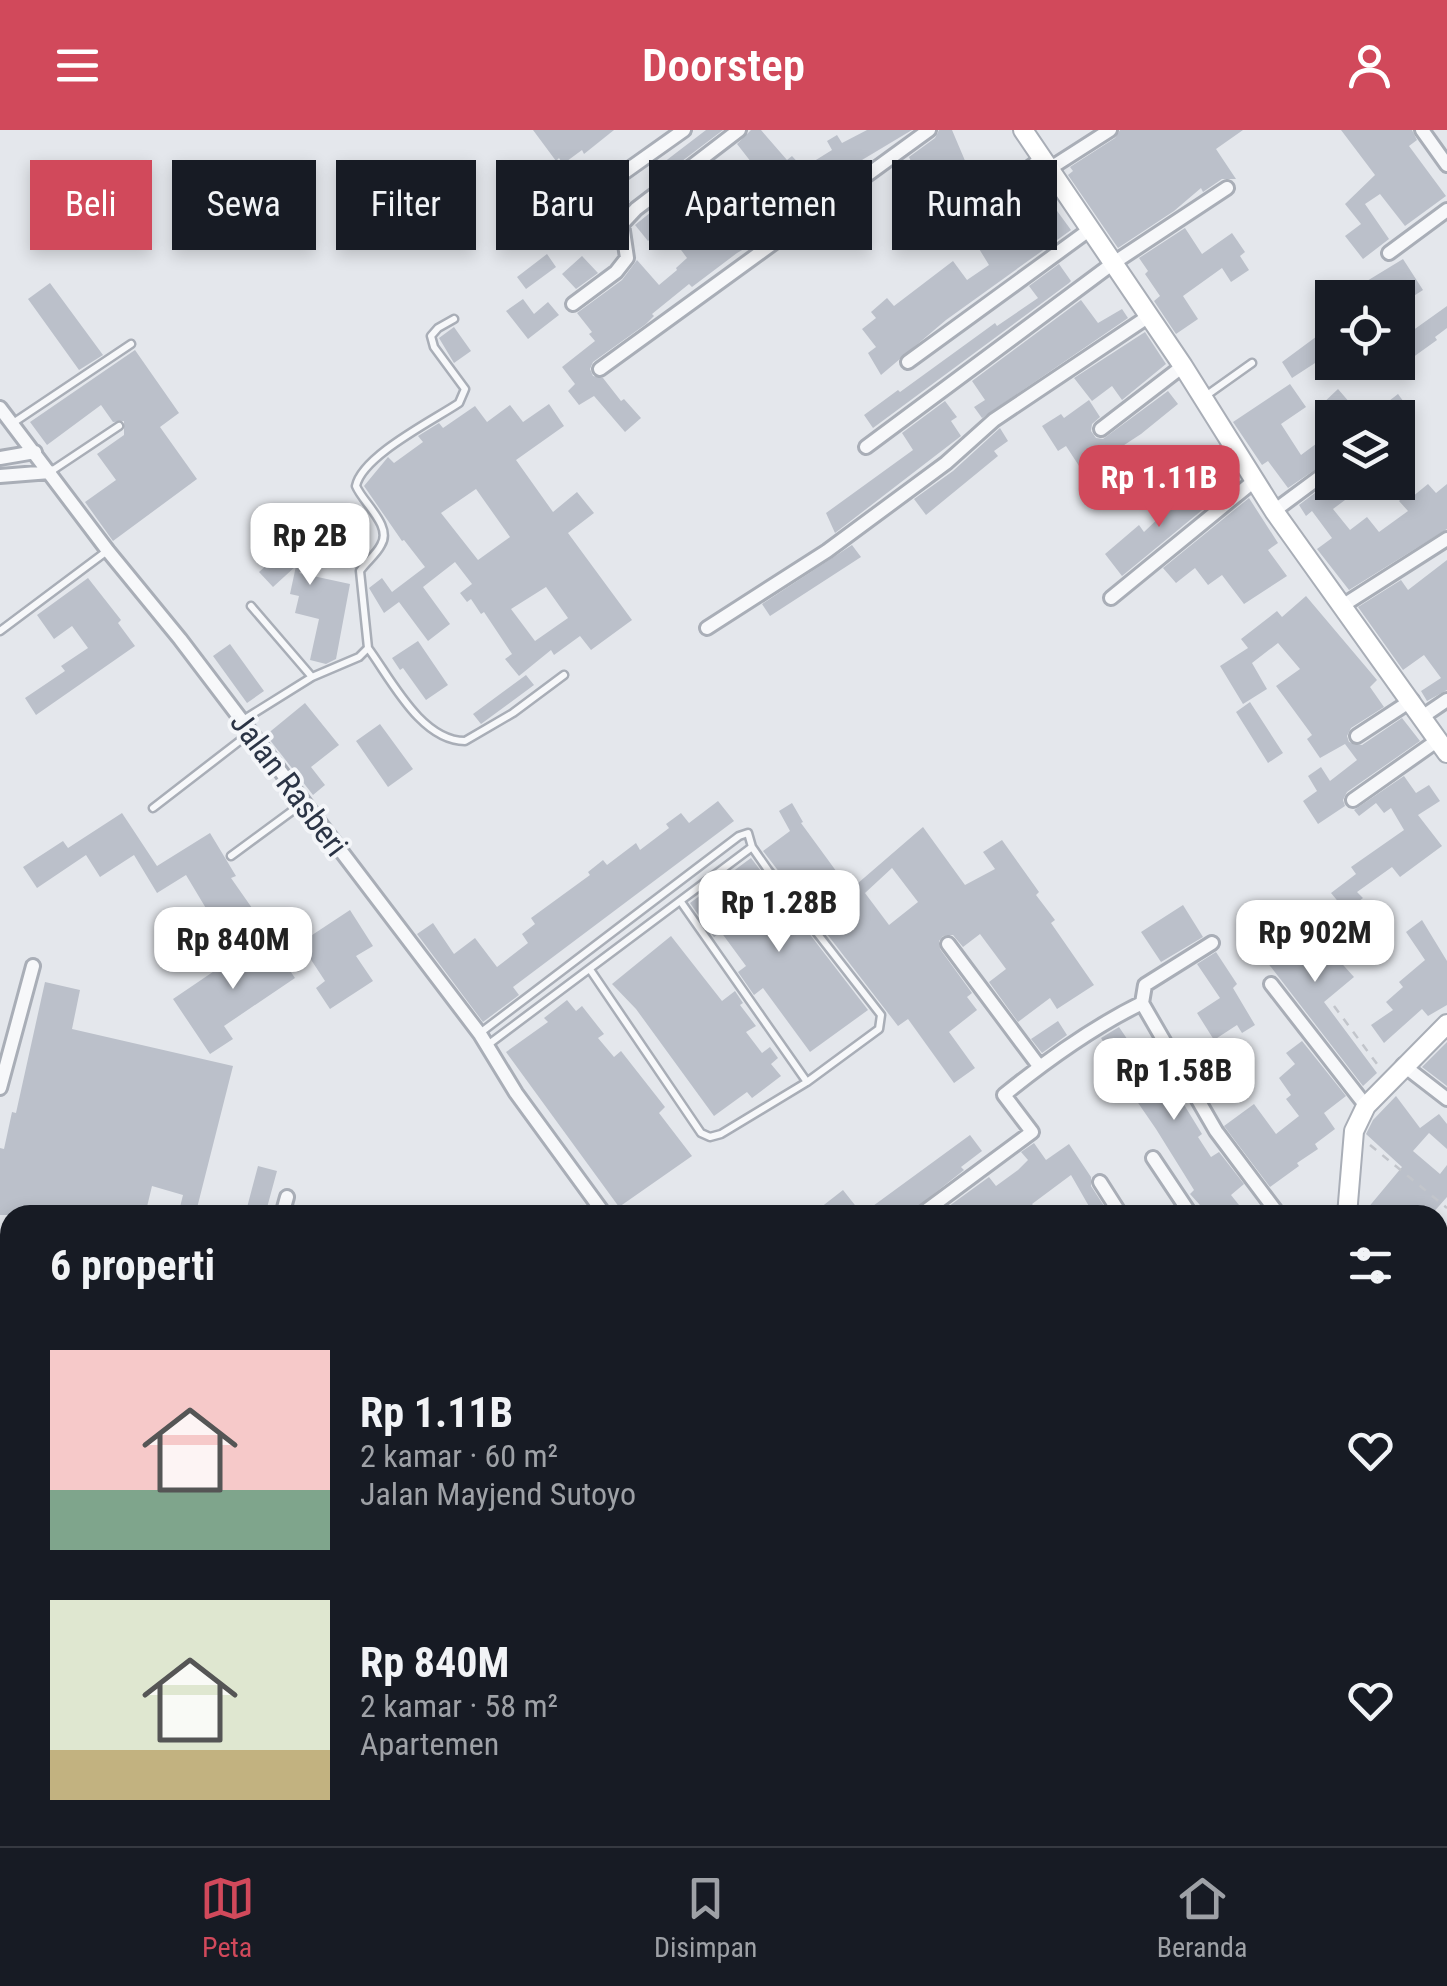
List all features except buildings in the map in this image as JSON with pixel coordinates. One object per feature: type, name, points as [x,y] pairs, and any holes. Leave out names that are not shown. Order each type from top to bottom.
[{"type":"street","points":[[629,169],[684,130]]},
{"type":"street","points":[[573,304],[616,272],[627,258],[622,224],[636,209],[739,130]]},
{"type":"street","points":[[600,368],[929,130]]},
{"type":"street","points":[[1022,130],[1042,160]]},
{"type":"street","points":[[1053,160],[1110,130]]},
{"type":"street","points":[[1422,130],[1447,165]]},
{"type":"street","points":[[1057,182],[1183,366],[1274,511],[1443,743],[1353,800]]},
{"type":"street","points":[[866,447],[1112,264],[1228,188]]},
{"type":"street","points":[[1389,253],[1447,210]]},
{"type":"street","points":[[908,362],[1089,230]]},
{"type":"street","points":[[707,628],[826,551],[946,463],[994,420],[1148,316]]},
{"type":"street","points":[[1101,429],[1183,366]]},
{"type":"street","name":"Jalan Rasberi","points":[[0,408],[484,1039],[516,1093],[598,1205]]},
{"type":"street","points":[[0,458],[34,452]]},
{"type":"street","points":[[0,476],[50,472]]},
{"type":"street","points":[[1110,598],[1254,481]]},
{"type":"street","points":[[1274,511],[1315,481]]},
{"type":"street","points":[[1342,606],[1447,538]]},
{"type":"street","points":[[1357,736],[1417,708],[1447,700]]},
{"type":"street","points":[[1212,942],[1145,985],[1142,1003],[1216,1130],[1272,1205]]},
{"type":"street","points":[[948,944],[1039,1066]]},
{"type":"street","points":[[0,1088],[34,966]]},
{"type":"street","points":[[1271,984],[1366,1106]]},
{"type":"street","points":[[933,1205],[1032,1132],[1004,1095],[1039,1066],[1142,1003]]},
{"type":"street","points":[[1348,1205],[1354,1132],[1366,1106],[1447,1024]]},
{"type":"street","points":[[1403,1065],[1447,1100]]},
{"type":"street","points":[[1153,1158],[1184,1205]]},
{"type":"street","points":[[1100,1182],[1115,1205]]},
{"type":"street","points":[[285,1205],[287,1197]]},
{"type":"lane","points":[[454,319],[431,336],[465,395],[358,474],[356,486],[383,526],[385,536],[360,571],[368,648],[418,714],[434,730],[456,741],[465,741],[513,713],[564,675]]},
{"type":"lane","points":[[12,424],[131,344]]},
{"type":"lane","points":[[1202,399],[1252,363]]},
{"type":"lane","points":[[50,472],[119,426]]},
{"type":"lane","points":[[0,631],[108,551]]},
{"type":"lane","points":[[251,606],[312,676]]},
{"type":"lane","points":[[153,808],[246,726],[312,676],[359,657],[368,648]]},
{"type":"lane","points":[[231,856],[303,803]]},
{"type":"lane","points":[[484,1039],[739,836],[748,833],[752,847],[881,1014],[879,1028],[807,1082],[710,1137],[701,1133],[591,970]]},
{"type":"lane","points":[[484,1039],[591,970],[752,847]]},
{"type":"lane","points":[[682,902],[807,1082]]},
{"type":"path","points":[[1334,1006],[1390,1081]]},
{"type":"path","points":[[1354,1132],[1443,1205]]}]
